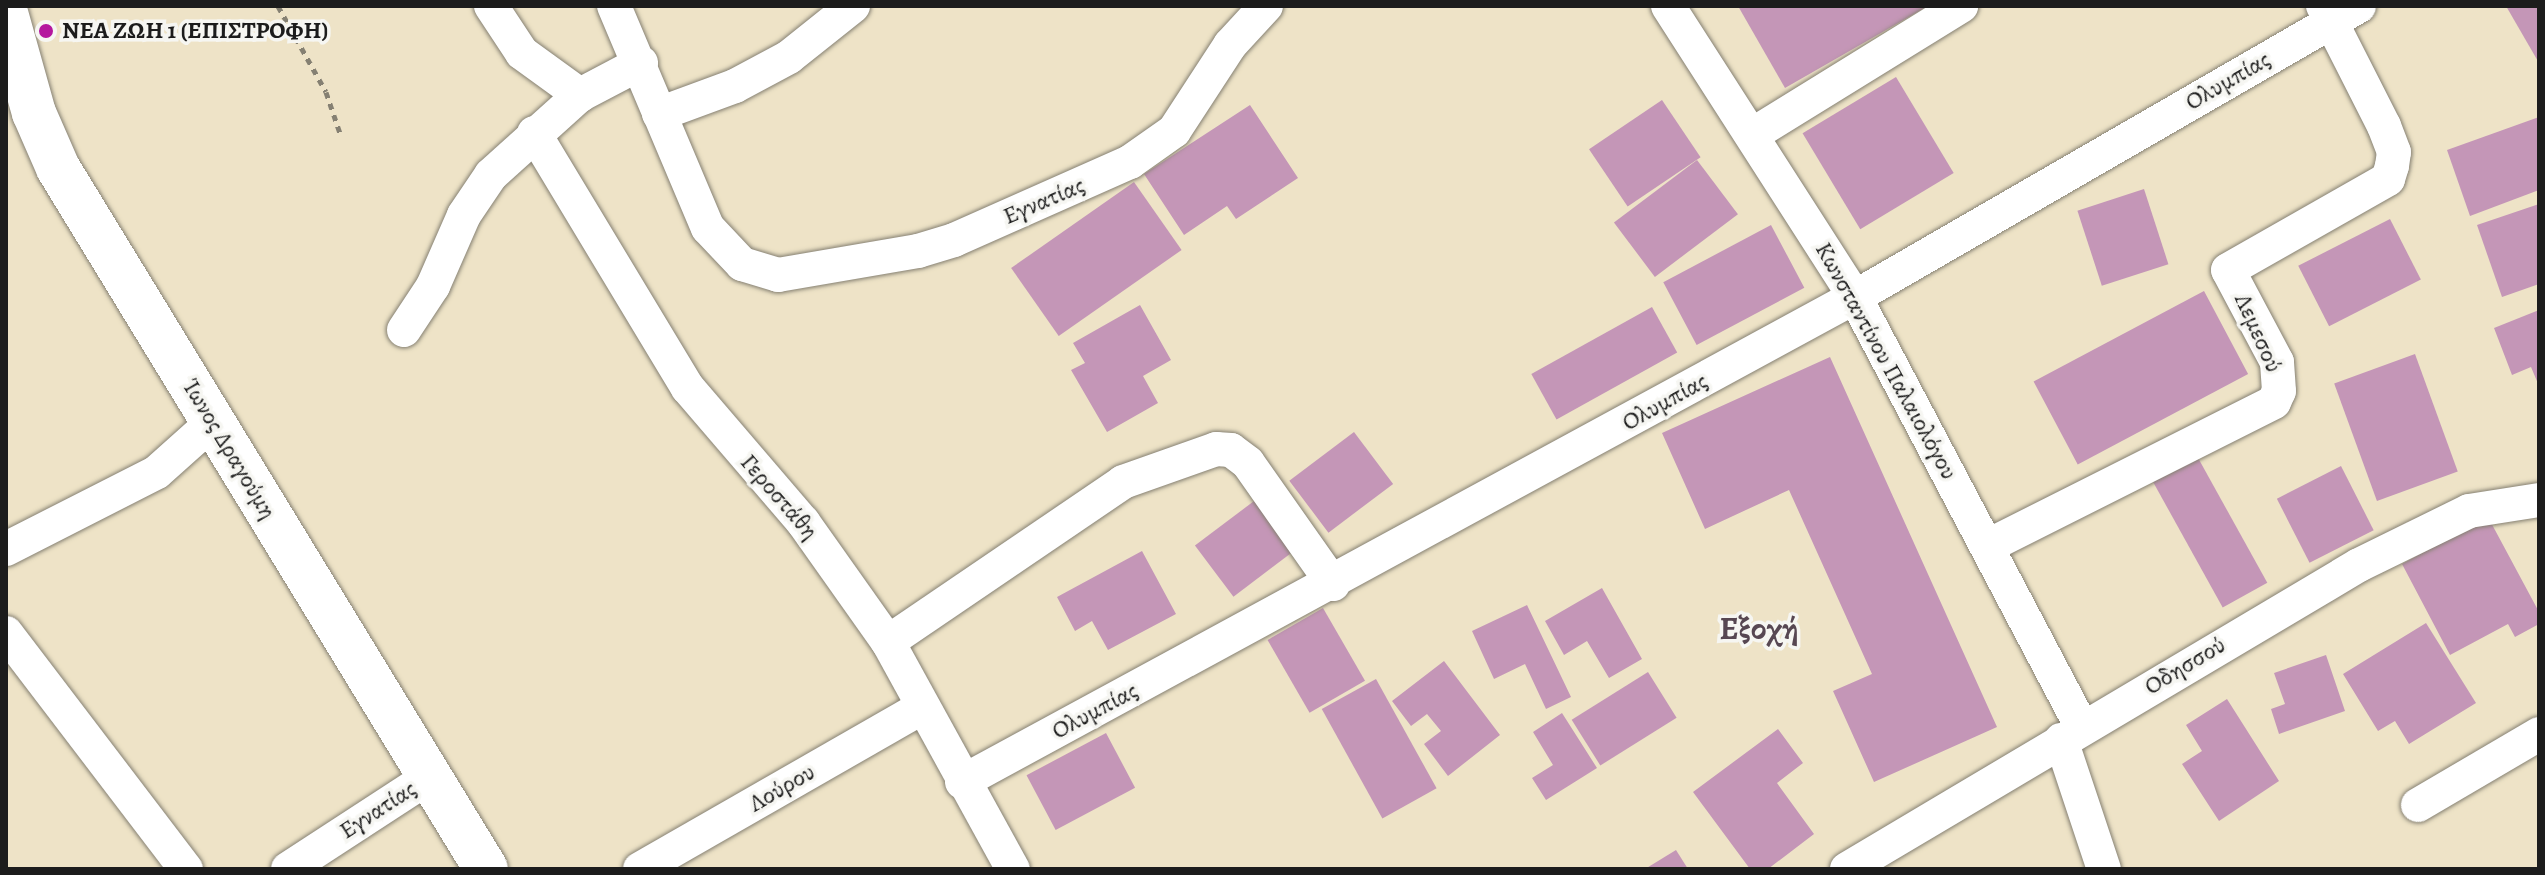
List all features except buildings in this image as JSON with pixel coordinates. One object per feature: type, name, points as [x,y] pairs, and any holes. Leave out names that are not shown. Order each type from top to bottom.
[{"type":"main road","name":"Ίωνος Δραγούμη","points":[[6,13],[34,113],[58,168],[486,869]]},
{"type":"street","points":[[491,6],[522,53],[580,95]]},
{"type":"street","points":[[614,6],[641,63],[659,114],[779,63],[827,31],[853,6]]},
{"type":"street","name":"Εγνατίας","points":[[659,114],[708,228],[752,270],[791,274],[918,251],[1130,162],[1174,131],[1230,45],[1266,6]]},
{"type":"street","name":"Κωνσταντίνου Παλαιολόγου","points":[[1668,6],[1855,297],[1988,546],[2072,734],[2104,869]]},
{"type":"street","points":[[1752,135],[1961,6]]},
{"type":"street","name":"Ολυμπίας","points":[[962,782],[1333,584],[1855,297],[2338,11]]},
{"type":"street","name":"Λεμεσού","points":[[1988,546],[2274,402],[2279,391],[2277,362],[2228,270],[2388,179],[2392,166],[2394,152],[2338,11]]},
{"type":"street","points":[[404,330],[433,286],[477,193],[534,133],[580,95],[641,63]]},
{"type":"street","name":"Γεροστάθη","points":[[534,133],[688,388],[803,522],[888,642],[962,782],[1013,869]]},
{"type":"street","points":[[6,549],[157,472],[213,422]]},
{"type":"street","points":[[888,642],[1123,482],[1216,449],[1231,450],[1248,463],[1333,584]]},
{"type":"street","name":"Οδησσού","points":[[1847,869],[2359,565],[2444,522],[2492,505],[2539,500]]},
{"type":"street","points":[[6,633],[186,869]]},
{"type":"street","name":"Λούρου","points":[[640,869],[923,707]]},
{"type":"street","points":[[2418,805],[2539,734]]},
{"type":"street","name":"Εγνατίας","points":[[288,869],[429,777]]},
{"type":"path","points":[[278,6],[326,92],[341,136]]},
{"type":"place","name":"ΝΕΑ ΖΩΗ 1 (ΕΠΙΣΤΡΟΦΗ)","points":[[46,31]]},
{"type":"district","name":"Εξοχή","points":[[1759,628]]}]
